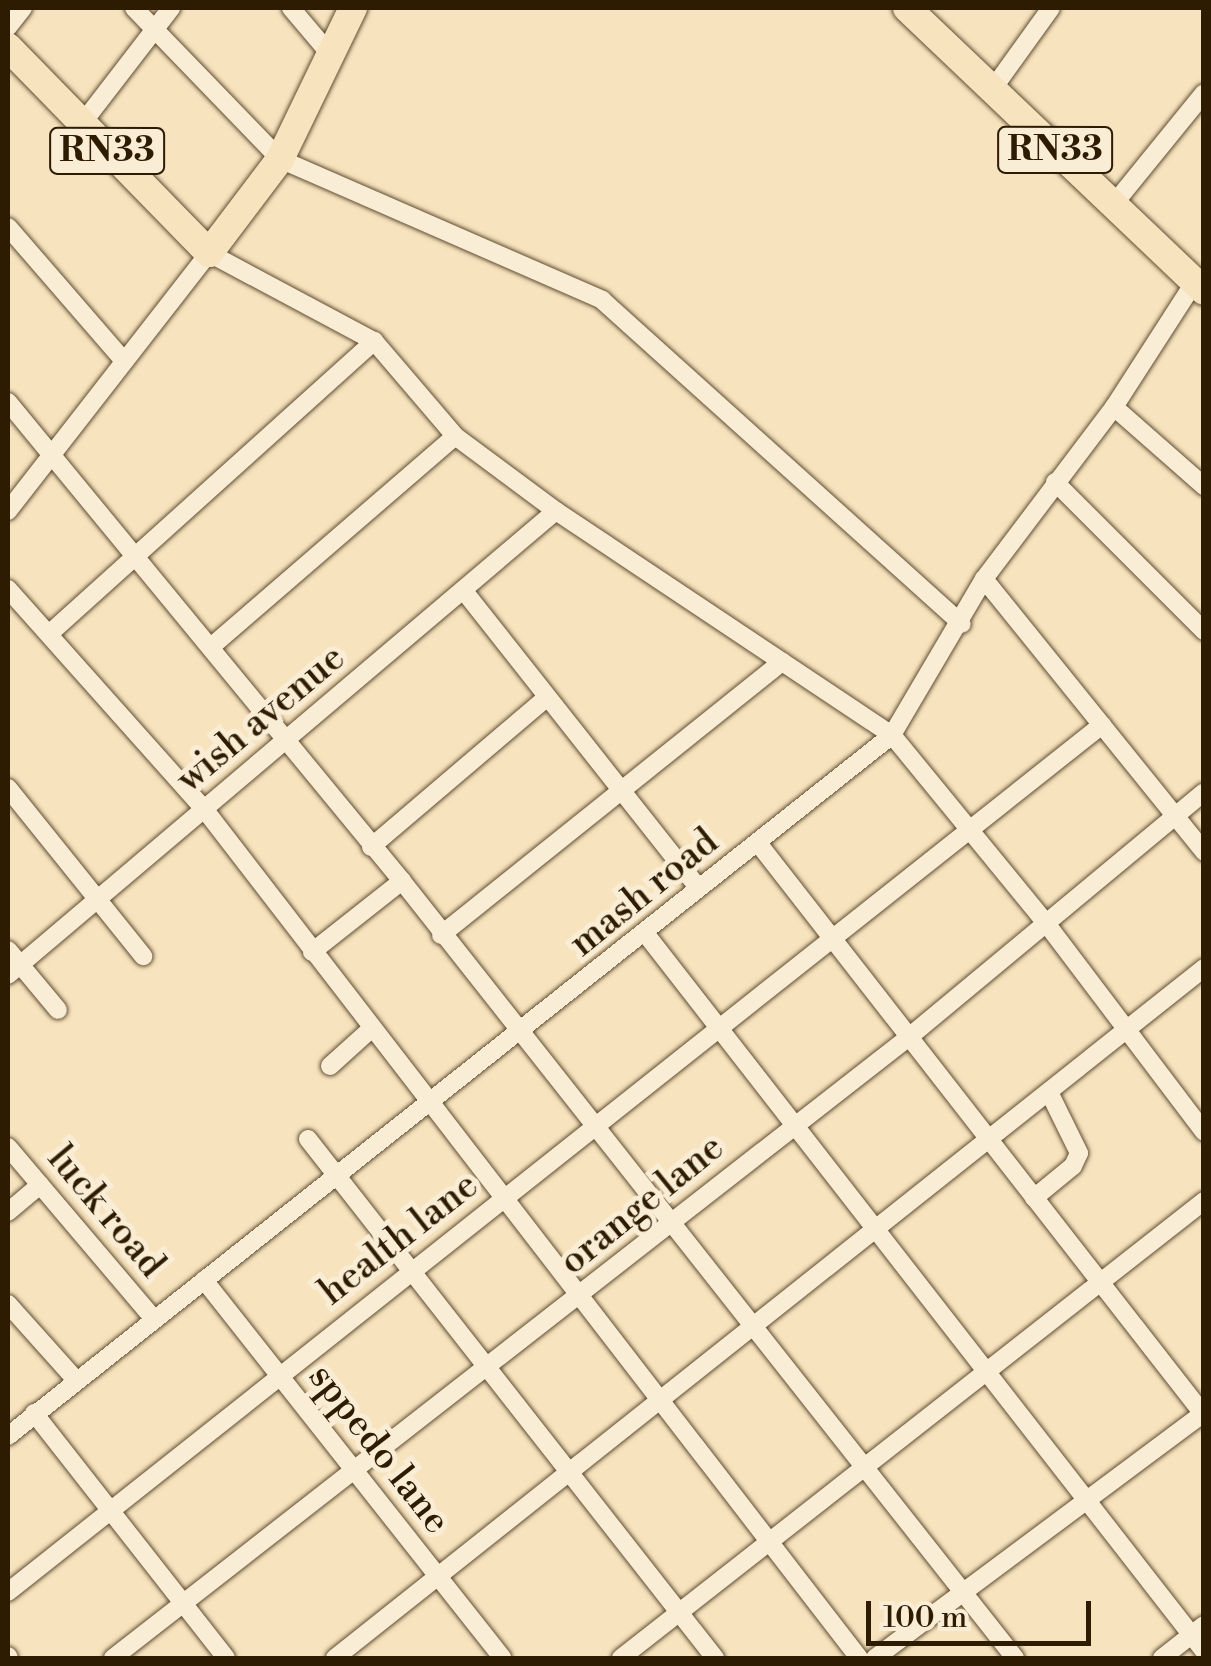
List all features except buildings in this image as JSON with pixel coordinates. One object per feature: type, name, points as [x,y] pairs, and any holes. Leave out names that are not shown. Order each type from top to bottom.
[{"type":"main road","points":[[209,252],[280,159],[328,52],[353,8]]},
{"type":"main road","name":"RN33","points":[[907,8],[1199,287]]},
{"type":"main road","name":"RN33","points":[[8,47],[209,252]]},
{"type":"street","points":[[8,27],[22,8]]},
{"type":"street","points":[[134,8],[280,159],[602,300],[962,624]]},
{"type":"street","points":[[82,125],[171,8]]},
{"type":"street","points":[[291,8],[328,52]]},
{"type":"street","points":[[992,90],[1051,8]]},
{"type":"street","points":[[1113,205],[1204,93]]},
{"type":"street","points":[[8,227],[124,361]]},
{"type":"street","points":[[8,511],[209,252]]},
{"type":"street","name":"RN33","points":[[209,252],[374,341],[455,436],[556,511],[892,736],[1046,923],[1204,1132]]},
{"type":"street","name":"mash road","points":[[8,1436],[520,1036],[698,887],[892,736],[962,624],[984,579],[1199,287]]},
{"type":"street","points":[[48,634],[374,341]]},
{"type":"street","points":[[8,402],[138,554],[402,882],[1015,1658]]},
{"type":"street","points":[[1114,407],[1204,486]]},
{"type":"street","points":[[212,646],[455,436]]},
{"type":"street","points":[[1056,482],[1204,631]]},
{"type":"street","name":"wish avenue","points":[[12,963],[98,899],[556,511]]},
{"type":"street","points":[[984,579],[1204,852]]},
{"type":"street","points":[[8,589],[205,810],[859,1658]]},
{"type":"street","points":[[464,591],[698,887]]},
{"type":"street","points":[[441,935],[782,662]]},
{"type":"street","points":[[371,847],[548,696]]},
{"type":"street","name":"health lane","points":[[8,1592],[1102,725]]},
{"type":"street","points":[[8,788],[142,956]]},
{"type":"street","name":"orange lane","points":[[113,1658],[909,1037],[1204,792]]},
{"type":"street","points":[[758,843],[1203,1414],[876,1658]]},
{"type":"street","points":[[312,952],[402,882]]},
{"type":"street","points":[[645,933],[716,1030],[1200,1637],[1162,1658]]},
{"type":"street","points":[[12,963],[58,1010]]},
{"type":"street","points":[[335,1658],[661,1404],[1204,968]]},
{"type":"street","points":[[330,1066],[371,1030]]},
{"type":"street","points":[[1034,1198],[1073,1166],[1079,1153],[1073,1130],[1050,1092]]},
{"type":"street","points":[[308,1139],[714,1658]]},
{"type":"street","name":"luck road","points":[[8,1147],[154,1319]]},
{"type":"street","points":[[8,1212],[40,1185]]},
{"type":"street","points":[[622,1658],[1204,1201]]},
{"type":"street","name":"sppedo lane","points":[[204,1280],[502,1658]]},
{"type":"street","points":[[8,1304],[76,1380]]},
{"type":"street","points":[[34,1413],[226,1658]]}]
